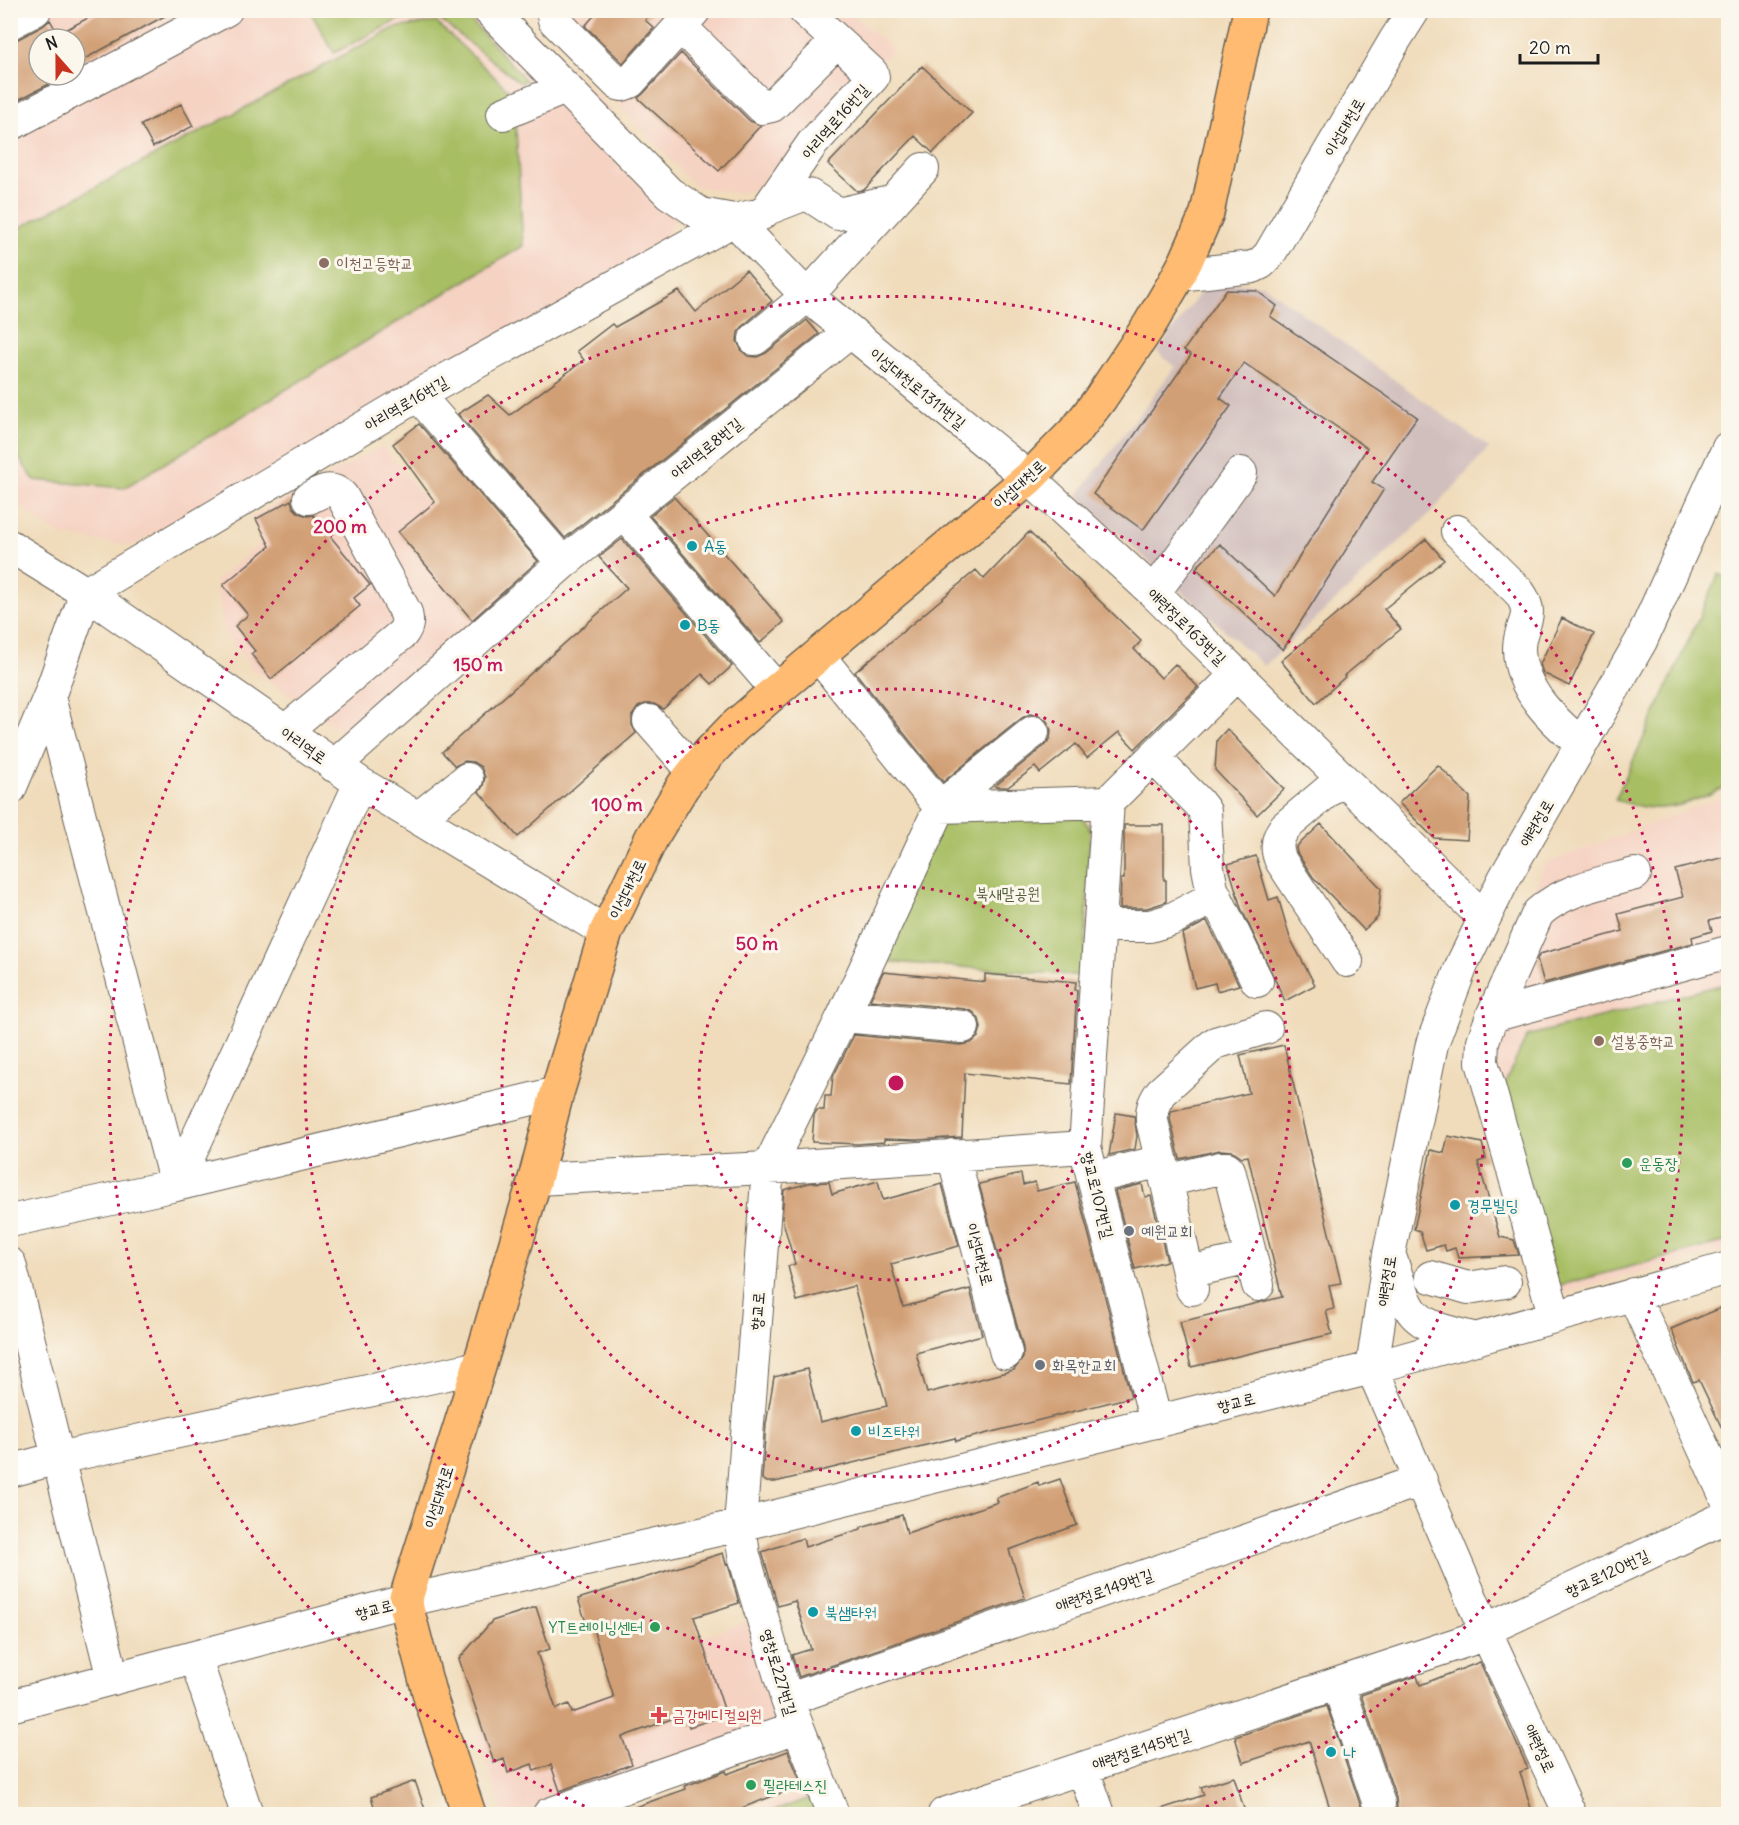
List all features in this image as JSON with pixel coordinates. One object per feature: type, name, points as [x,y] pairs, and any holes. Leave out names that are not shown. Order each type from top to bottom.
[{"type":"main road","name":"이섭대천로","points":[[405,1601],[535,1179],[556,1093],[606,932],[652,837],[683,786],[732,728],[1029,478],[1077,429],[1100,399],[1150,324],[1178,275],[1207,213],[1250,10]]},
{"type":"main road","points":[[405,1601],[431,1700],[469,1815]]},
{"type":"street","points":[[10,24],[35,10]]},
{"type":"street","points":[[10,125],[226,10]]},
{"type":"street","points":[[489,10],[669,193],[701,214],[734,220]]},
{"type":"street","points":[[552,10],[554,20],[618,84],[622,85],[630,82],[687,18],[763,108],[772,106],[837,41],[804,10]]},
{"type":"street","name":"이섭대천로","points":[[1178,275],[1253,267],[1262,263],[1269,255],[1414,10]]},
{"type":"street","name":"아리역로16번길","points":[[86,593],[418,395],[734,220],[762,214],[812,144],[873,78],[873,75],[837,41]]},
{"type":"street","points":[[504,114],[566,88]]},
{"type":"street","points":[[755,339],[807,296],[923,169]]},
{"type":"street","points":[[767,209],[803,195],[809,195],[838,214],[894,201]]},
{"type":"street","name":"이섭대천로1311번길","points":[[734,220],[807,296],[1029,478]]},
{"type":"street","name":"아리역로8번길","points":[[334,766],[563,563],[850,332]]},
{"type":"street","points":[[418,395],[563,563]]},
{"type":"street","name":"애련정로","points":[[1570,1815],[1486,1632],[1372,1368],[1389,1254],[1432,1044],[1463,962],[1504,879],[1641,641],[1728,448]]},
{"type":"street","points":[[1154,593],[1241,473]]},
{"type":"street","name":"애련정로163번길","points":[[1029,478],[1154,593],[1484,918]]},
{"type":"street","points":[[285,731],[402,634],[407,628],[408,621],[406,613],[342,496],[337,491],[326,490],[309,498]]},
{"type":"street","points":[[635,526],[777,690]]},
{"type":"street","points":[[1457,531],[1524,598],[1528,613],[1519,648],[1524,675],[1545,711],[1581,744]]},
{"type":"street","name":"아리역로","points":[[10,546],[86,593],[360,783],[606,932]]},
{"type":"street","points":[[10,789],[49,697],[86,593]]},
{"type":"street","points":[[818,655],[940,807]]},
{"type":"street","points":[[940,807],[1108,802],[1237,674]]},
{"type":"street","points":[[49,697],[176,1185]]},
{"type":"street","points":[[649,721],[694,772]]},
{"type":"street","points":[[768,1168],[843,1016],[940,807],[1032,732]]},
{"type":"street","points":[[1153,758],[1202,806],[1212,889],[1257,981]]},
{"type":"street","points":[[418,818],[467,779]]},
{"type":"street","points":[[1342,779],[1285,827],[1280,833],[1276,848],[1281,861],[1347,961]]},
{"type":"street","points":[[176,1185],[360,783]]},
{"type":"street","name":"향교로107번길","points":[[1108,802],[1085,1147],[1156,1422]]},
{"type":"street","points":[[1555,1317],[1482,1062],[1483,1041],[1538,913],[1548,903],[1560,897],[1635,874]]},
{"type":"street","points":[[1100,926],[1150,926],[1170,920],[1216,896]]},
{"type":"street","points":[[1492,1016],[1728,952]]},
{"type":"street","points":[[843,1016],[963,1027]]},
{"type":"street","points":[[1093,1178],[1164,1171],[1227,1168],[1255,1272],[1190,1281],[1164,1171],[1152,1121],[1152,1112],[1154,1102],[1161,1092],[1215,1043],[1266,1028]]},
{"type":"street","points":[[10,1221],[176,1185],[556,1093]]},
{"type":"street","points":[[535,1179],[768,1168],[1085,1147]]},
{"type":"street","name":"이섭대천로","points":[[953,1155],[1006,1353]]},
{"type":"street","name":"향교로","points":[[741,1525],[768,1168]]},
{"type":"street","points":[[1389,1254],[1405,1298],[1413,1312],[1424,1322],[1464,1335],[1468,1288]]},
{"type":"street","points":[[10,1264],[113,1679]]},
{"type":"street","name":"향교로","points":[[10,1706],[405,1601],[741,1525],[1372,1368],[1464,1335],[1555,1317],[1728,1268]]},
{"type":"street","points":[[1431,1277],[1468,1288],[1505,1282]]},
{"type":"street","points":[[1633,1294],[1728,1502]]},
{"type":"street","points":[[10,1471],[58,1458],[478,1368]]},
{"type":"street","name":"애련정로149번길","points":[[792,1713],[1421,1480]]},
{"type":"street","name":"향교로120번길","points":[[1486,1632],[1728,1516]]},
{"type":"street","name":"영창로227번길","points":[[741,1525],[746,1564],[792,1713],[832,1815]]},
{"type":"street","name":"애련정로145번길","points":[[944,1815],[1338,1684],[1486,1632]]},
{"type":"street","points":[[195,1657],[247,1815]]},
{"type":"street","points":[[1338,1684],[1379,1804]]},
{"type":"street","points":[[549,1815],[792,1713]]},
{"type":"street","points":[[1083,1769],[1099,1815]]},
{"type":"shaded area","name":"이천고등학교","points":[[11,11],[516,11],[685,188],[665,242],[610,285],[131,546],[59,535],[11,501]]},
{"type":"shaded area","points":[[529,11],[848,11],[893,49],[756,187],[747,192],[736,193],[695,186]]},
{"type":"shaded area","points":[[1208,282],[1263,285],[1489,448],[1429,515],[1264,666],[1077,496],[1175,367],[1157,352]]},
{"type":"shaded area","points":[[382,446],[512,602],[351,737],[252,669],[224,632],[216,581],[263,541],[251,517]]},
{"type":"shaded area","name":"설봉중학교","points":[[1728,795],[1728,1249],[1541,1299],[1471,1029],[1546,863]]},
{"type":"shaded area","name":"금강메디컬의원","points":[[753,1620],[789,1725],[528,1814],[504,1814],[476,1734],[571,1702],[573,1706],[668,1673],[661,1651]]},
{"type":"shaded area","points":[[809,1790],[818,1814],[743,1814]]},
{"type":"green space","points":[[310,11],[462,11],[526,80],[519,82],[435,16],[398,20],[334,53]]},
{"type":"green space","points":[[436,22],[514,95],[523,246],[124,488],[34,480],[11,446],[10,233],[394,28]]},
{"type":"green space","points":[[1719,574],[1728,578],[1728,787],[1670,807],[1650,808],[1615,800]]},
{"type":"green space","name":"북새말공원","points":[[944,814],[1082,817],[1090,833],[1084,976],[879,961]]},
{"type":"green space","name":"운동장","points":[[1728,983],[1728,1241],[1557,1286],[1504,1085],[1527,1036]]},
{"type":"green space","points":[[813,1797],[820,1814],[766,1814]]},
{"type":"building","points":[[103,10],[176,10],[87,58],[87,27],[71,27]]},
{"type":"building","points":[[599,10],[654,10],[645,20],[654,28],[623,63],[585,26]]},
{"type":"building","points":[[50,20],[54,27],[41,27],[43,26]]},
{"type":"building","points":[[27,34],[27,87],[43,87],[18,100],[10,86],[10,41]]},
{"type":"building","points":[[681,53],[750,121],[761,125],[719,171],[638,98]]},
{"type":"building","points":[[922,66],[972,113],[933,153],[915,136],[864,190],[857,191],[828,164]]},
{"type":"building","points":[[181,104],[193,126],[153,147],[141,125]]},
{"type":"building","points":[[746,270],[772,301],[738,332],[737,341],[742,351],[748,356],[757,357],[766,353],[807,320],[819,334],[565,538],[458,414],[488,395],[510,415],[584,360],[577,351],[612,324],[615,327],[679,291],[696,312]]},
{"type":"building","points":[[1226,290],[1257,291],[1277,306],[1270,316],[1417,417],[1372,482],[1384,489],[1283,650],[1196,568],[1220,544],[1275,596],[1367,448],[1244,363],[1220,398],[1231,406],[1143,530],[1093,494],[1191,355],[1184,350]]},
{"type":"building","points":[[419,424],[538,561],[472,620],[398,532],[435,502],[393,444]]},
{"type":"building","name":"A동","points":[[674,497],[784,622],[760,643],[650,516]]},
{"type":"building","points":[[291,500],[293,507],[299,513],[313,515],[370,585],[354,598],[360,606],[271,679],[251,654],[255,651],[235,626],[248,615],[223,585],[270,546],[256,519]]},
{"type":"building","points":[[1029,532],[1141,641],[1134,649],[1161,678],[1175,664],[1198,687],[1135,749],[1119,732],[1087,758],[1076,744],[1040,773],[1035,767],[1008,787],[996,787],[1050,739],[1051,730],[1047,721],[1039,715],[1030,714],[943,782],[855,672],[976,570],[984,579]]},
{"type":"building","points":[[622,539],[732,666],[712,684],[702,674],[663,709],[654,704],[638,707],[632,716],[632,725],[636,733],[518,837],[479,792],[485,777],[481,767],[473,762],[465,761],[455,766],[442,752],[627,588],[599,557]]},
{"type":"building","points":[[1426,539],[1444,560],[1384,609],[1401,629],[1344,676],[1316,703],[1281,661]]},
{"type":"building","points":[[1562,618],[1594,634],[1569,686],[1543,673],[1540,664]]},
{"type":"building","points":[[1227,729],[1284,789],[1257,815],[1215,770],[1217,740]]},
{"type":"building","points":[[1438,765],[1470,797],[1467,840],[1434,838],[1399,803]]},
{"type":"building","points":[[1321,824],[1381,888],[1378,917],[1364,930],[1313,877],[1297,853],[1296,847]]},
{"type":"building","points":[[1124,825],[1164,825],[1166,902],[1147,908],[1120,908],[1121,879],[1124,879]]},
{"type":"building","points":[[1256,856],[1269,900],[1278,897],[1290,938],[1315,985],[1285,1001],[1241,908],[1228,864]]},
{"type":"building","points":[[1728,856],[1728,916],[1709,921],[1712,931],[1692,937],[1693,943],[1544,983],[1537,959],[1540,954],[1623,931],[1618,914],[1683,897],[1675,870]]},
{"type":"building","points":[[1207,921],[1239,985],[1217,991],[1215,983],[1195,988],[1182,934]]},
{"type":"building","points":[[883,972],[985,982],[985,974],[1076,982],[1071,1084],[965,1073],[962,1137],[917,1140],[884,1139],[884,1142],[857,1144],[812,1142],[814,1115],[817,1110],[824,1110],[825,1096],[831,1096],[833,1077],[854,1035],[961,1045],[971,1043],[978,1037],[981,1028],[979,1019],[973,1012],[965,1009],[870,1000]]},
{"type":"building","points":[[1284,1045],[1341,1283],[1329,1285],[1334,1309],[1326,1311],[1332,1334],[1191,1367],[1180,1322],[1282,1297],[1248,1156],[1242,1157],[1233,1151],[1220,1150],[1180,1159],[1170,1119],[1171,1111],[1249,1093],[1240,1055]]},
{"type":"building","points":[[1116,1113],[1134,1116],[1137,1136],[1135,1149],[1109,1155]]},
{"type":"building","name":"경무빌딩","points":[[1448,1136],[1482,1143],[1486,1159],[1478,1162],[1500,1237],[1514,1240],[1519,1255],[1458,1258],[1455,1248],[1446,1251],[1444,1245],[1426,1250],[1420,1231],[1414,1229],[1431,1150],[1444,1153]]},
{"type":"building","points":[[1021,1174],[1023,1185],[1035,1182],[1037,1191],[1075,1182],[1131,1397],[956,1441],[955,1438],[775,1482],[762,1479],[766,1424],[774,1377],[807,1369],[820,1422],[887,1406],[854,1286],[797,1301],[788,1266],[795,1264],[782,1218],[784,1190],[809,1183],[829,1182],[832,1194],[878,1181],[883,1200],[942,1184],[959,1246],[891,1264],[903,1307],[970,1289],[982,1335],[916,1353],[927,1393],[1014,1370],[1023,1358],[1023,1348],[979,1184]]},
{"type":"building","points":[[1142,1184],[1145,1197],[1151,1196],[1167,1261],[1135,1269],[1115,1191]]},
{"type":"building","points":[[1728,1305],[1728,1441],[1699,1380],[1693,1382],[1671,1329]]},
{"type":"building","points":[[1060,1479],[1077,1525],[1009,1550],[1025,1598],[799,1677],[792,1655],[811,1649],[795,1601],[778,1606],[762,1552],[803,1538],[805,1547],[902,1515],[907,1533],[998,1502],[996,1498],[1038,1482],[1039,1486]]},
{"type":"building","points":[[723,1553],[739,1603],[694,1617],[726,1715],[689,1727],[685,1714],[622,1737],[632,1764],[560,1791],[551,1765],[534,1771],[532,1764],[508,1773],[504,1759],[494,1763],[459,1659],[492,1621],[536,1607],[550,1649],[537,1653],[556,1709],[569,1704],[572,1713],[614,1698],[593,1629],[589,1631],[578,1599]]},
{"type":"building","points":[[1480,1662],[1528,1769],[1520,1772],[1533,1815],[1393,1815],[1397,1807],[1396,1798],[1361,1695],[1417,1676],[1420,1685]]},
{"type":"building","name":"나","points":[[1327,1706],[1365,1815],[1332,1815],[1309,1741],[1243,1763],[1235,1737]]},
{"type":"building","points":[[788,1751],[802,1785],[739,1809],[741,1815],[622,1815],[621,1812],[686,1789],[685,1786],[726,1771],[727,1774]]},
{"type":"building","points":[[1234,1777],[1246,1815],[1159,1815],[1158,1810],[1204,1795],[1201,1787]]},
{"type":"building","points":[[415,1781],[427,1815],[377,1815],[371,1797]]},
{"type":"place","name":"이천고등학교","points":[[324,263]]},
{"type":"place","name":"A동","points":[[692,546]]},
{"type":"place","name":"B동","points":[[685,625]]},
{"type":"place","name":"설봉중학교","points":[[1599,1041]]},
{"type":"place","name":"운동장","points":[[1627,1163]]},
{"type":"place","name":"경무빌딩","points":[[1455,1205]]},
{"type":"place","name":"예원교회","points":[[1129,1231]]},
{"type":"place","name":"화목한교회","points":[[1040,1365]]},
{"type":"place","name":"비즈타워","points":[[856,1431]]},
{"type":"place","name":"북샘타워","points":[[813,1612]]},
{"type":"place","name":"YT트레이닝센터","points":[[655,1627]]},
{"type":"place","name":"금강메디컬의원","points":[[659,1715]]},
{"type":"place","name":"나","points":[[1331,1752]]},
{"type":"place","name":"필라테스진","points":[[751,1785]]}]
